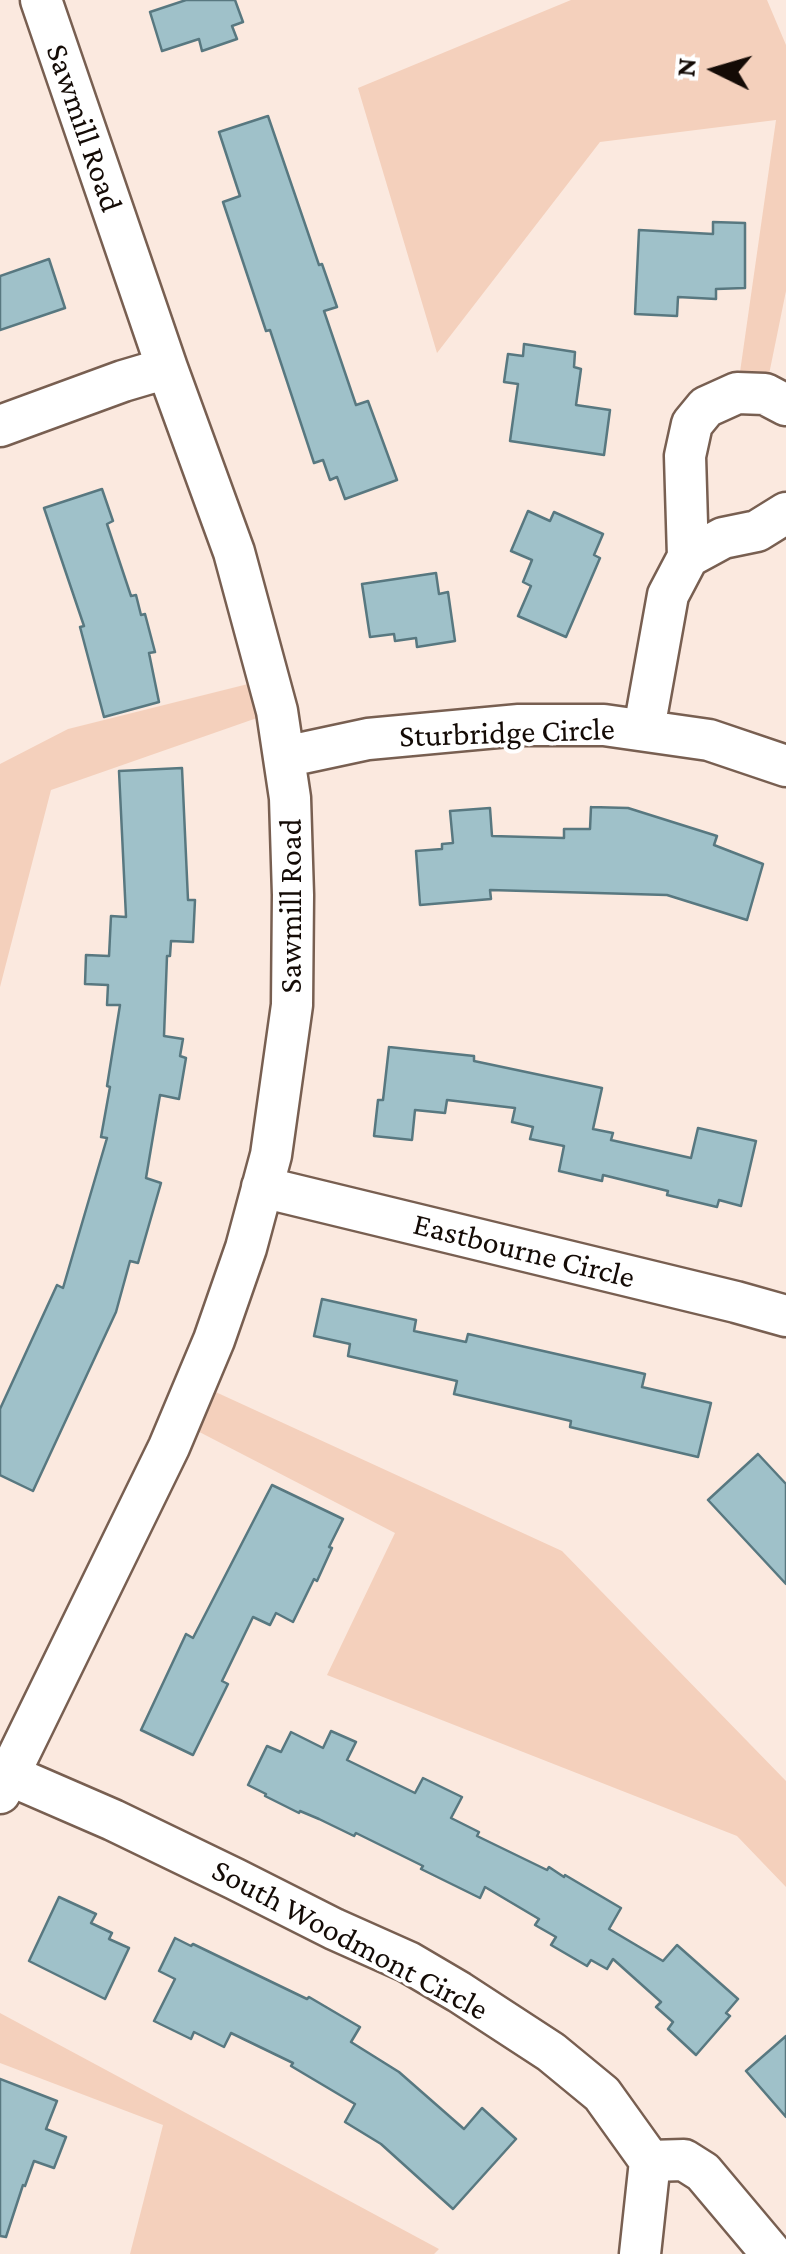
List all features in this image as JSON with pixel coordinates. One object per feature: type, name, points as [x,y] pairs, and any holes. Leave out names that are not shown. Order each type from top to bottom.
[{"type":"street","name":"Sawmill Road","points":[[3,1779],[169,1447],[214,1340],[246,1248],[271,1155],[292,1005],[294,895],[290,798],[277,711],[234,552],[41,0]]},
{"type":"street","points":[[0,426],[167,368]]},
{"type":"street","points":[[644,730],[668,594],[688,557],[685,456],[692,424],[706,407],[737,393],[764,394],[786,405]]},
{"type":"street","points":[[688,557],[724,538],[758,530],[786,512]]},
{"type":"street","name":"Sturbridge Circle","points":[[284,758],[368,739],[519,726],[604,726],[709,740],[786,766]]},
{"type":"street","name":"Eastbourne Circle","points":[[262,1188],[786,1316]]},
{"type":"street","name":"South Woodmont Circle","points":[[3,1779],[113,1820],[408,1962],[460,1992],[552,2052],[602,2094],[650,2161]]},
{"type":"street","points":[[640,2254],[650,2161],[684,2160],[703,2172],[772,2254]]},
{"type":"shaded area","points":[[571,0],[767,0],[786,45],[786,291],[765,394],[737,393],[776,120],[600,142],[437,353],[358,88]]},
{"type":"shaded area","points":[[268,679],[277,711],[51,790],[0,987],[0,764],[68,729]]},
{"type":"shaded area","points":[[196,1383],[562,1551],[786,1781],[786,1887],[737,1836],[327,1675],[395,1533],[180,1422]]},
{"type":"shaded area","points":[[0,2013],[439,2249],[434,2254],[130,2254],[163,2125],[0,2063]]},
{"type":"building","points":[[186,0],[235,0],[243,22],[232,26],[237,39],[202,51],[199,39],[162,51],[150,12]]},
{"type":"building","points":[[268,116],[337,307],[324,311],[356,405],[368,401],[397,480],[345,499],[337,477],[330,480],[323,460],[314,463],[223,202],[240,196],[219,132]]},
{"type":"building","points":[[713,222],[745,223],[745,288],[716,289],[716,299],[678,297],[677,316],[635,314],[639,230],[713,234]]},
{"type":"building","points":[[49,259],[65,308],[0,330],[0,276]]},
{"type":"building","points":[[524,344],[575,352],[574,367],[581,369],[576,405],[610,410],[604,455],[510,441],[518,384],[504,382],[508,354],[523,356]]},
{"type":"building","points":[[102,489],[113,521],[107,524],[131,596],[136,595],[141,615],[145,614],[155,652],[149,653],[159,702],[104,717],[80,627],[84,626],[44,508]]},
{"type":"building","points":[[528,511],[550,521],[554,512],[603,534],[594,555],[600,558],[566,637],[518,616],[531,586],[523,582],[532,560],[511,551]]},
{"type":"building","points":[[436,573],[439,594],[448,592],[455,641],[417,647],[416,638],[395,641],[394,634],[370,637],[362,584]]},
{"type":"building","points":[[182,768],[188,900],[195,900],[193,942],[171,941],[164,1036],[183,1039],[180,1056],[186,1058],[179,1099],[160,1095],[146,1178],[161,1183],[138,1263],[130,1261],[116,1312],[33,1491],[0,1475],[0,1409],[57,1285],[63,1288],[107,1138],[101,1137],[120,1005],[107,1005],[108,985],[85,984],[86,955],[109,956],[111,916],[126,917],[119,771]]},
{"type":"building","points":[[591,807],[628,808],[717,836],[714,845],[763,864],[747,920],[667,895],[490,890],[491,899],[420,905],[416,851],[442,849],[442,844],[453,843],[450,811],[490,808],[492,836],[564,838],[564,829],[590,829]]},
{"type":"building","points":[[389,1047],[474,1056],[474,1061],[602,1088],[593,1129],[613,1133],[611,1140],[691,1158],[698,1128],[756,1141],[741,1206],[719,1200],[717,1207],[603,1175],[602,1181],[559,1171],[564,1146],[530,1139],[533,1127],[512,1122],[515,1108],[447,1100],[445,1113],[415,1110],[412,1140],[374,1136]]},
{"type":"building","points":[[322,1299],[416,1320],[414,1331],[466,1342],[468,1334],[645,1374],[642,1387],[711,1403],[698,1457],[570,1427],[571,1421],[454,1394],[457,1381],[348,1356],[350,1344],[314,1336]]},
{"type":"building","points":[[758,1454],[786,1484],[786,1584],[708,1500]]},
{"type":"building","points":[[272,1485],[343,1519],[317,1581],[314,1579],[293,1622],[276,1613],[270,1625],[253,1617],[222,1681],[228,1684],[193,1755],[141,1730],[186,1634],[193,1638]]},
{"type":"building","points":[[331,1731],[356,1742],[347,1760],[415,1793],[423,1778],[462,1797],[451,1818],[479,1832],[477,1836],[565,1875],[621,1908],[609,1929],[663,1961],[677,1945],[738,1999],[726,2013],[730,2016],[696,2055],[668,2029],[673,2022],[656,2007],[661,2002],[613,1959],[607,1969],[591,1960],[587,1966],[551,1945],[556,1937],[535,1925],[539,1919],[485,1887],[480,1898],[356,1833],[354,1836],[299,1813],[248,1785],[267,1746],[281,1752],[291,1732],[323,1748]]},
{"type":"building","points":[[59,1897],[96,1914],[91,1923],[112,1933],[109,1939],[129,1948],[105,1999],[29,1961]]},
{"type":"building","points":[[175,1938],[309,1997],[360,2027],[351,2042],[399,2072],[464,2129],[482,2108],[516,2139],[453,2209],[381,2144],[345,2122],[355,2104],[291,2066],[293,2063],[231,2033],[224,2047],[194,2032],[191,2039],[154,2021],[175,1979],[159,1971]]},
{"type":"building","points":[[786,2036],[786,2117],[746,2071]]},
{"type":"building","points":[[0,2079],[57,2101],[46,2129],[66,2137],[54,2168],[34,2161],[6,2237],[0,2236]]}]
